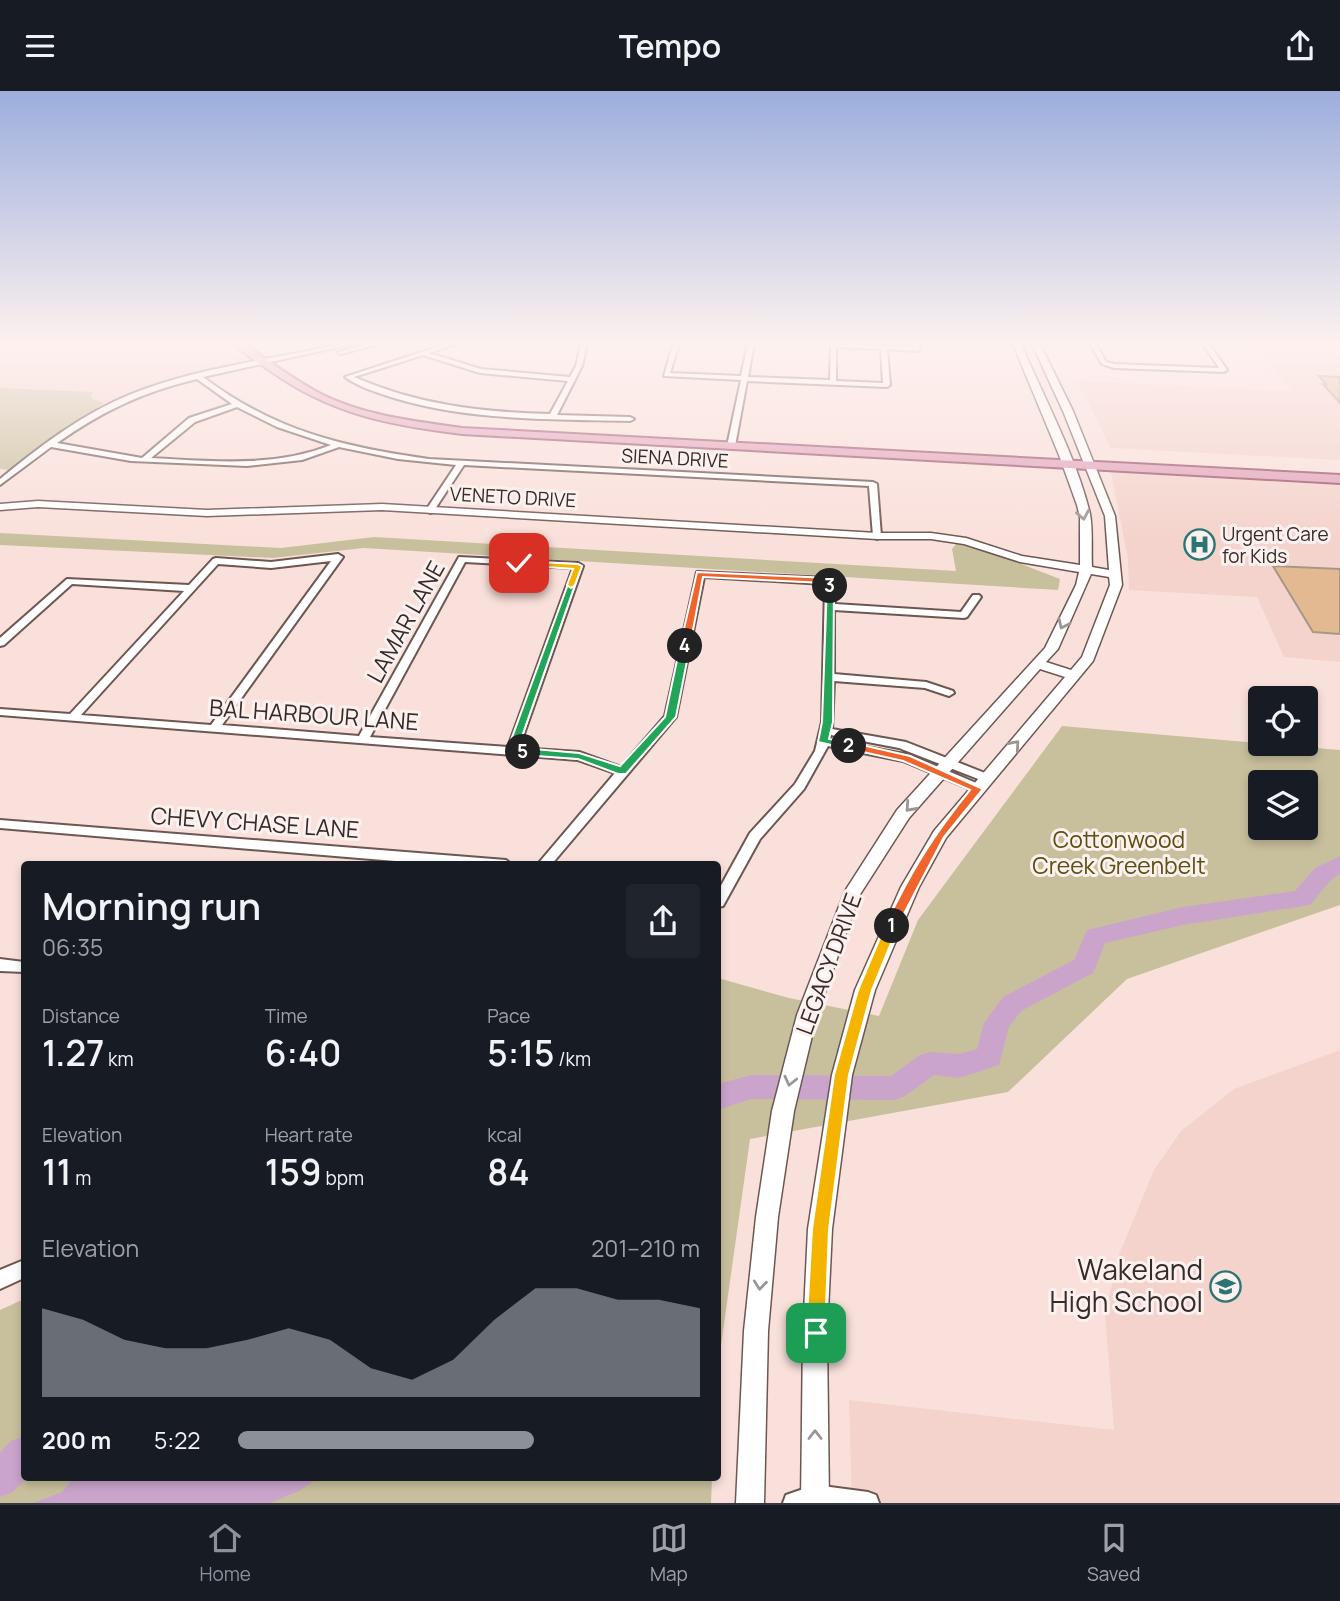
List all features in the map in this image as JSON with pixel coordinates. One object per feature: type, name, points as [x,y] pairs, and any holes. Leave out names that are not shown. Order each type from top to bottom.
[{"type":"main road","points":[[393,410],[436,420],[502,427],[731,442],[1340,470]]},
{"type":"main road","name":"LEGACY DRIVE","points":[[750,1503],[756,1331],[767,1217],[783,1111],[807,1015],[851,895],[903,814],[1051,649],[1085,574],[1085,517],[1045,410]]},
{"type":"main road","name":"LEGACY DRIVE","points":[[808,1501],[820,1229],[838,1097],[858,1012],[874,966],[910,887],[940,835],[1088,658],[1116,580],[1110,516],[1066,410]]},
{"type":"main road","points":[[1087,460],[1340,479]]},
{"type":"main road","name":"VENETO DRIVE","points":[[0,506],[29,504],[207,513],[351,507],[931,536],[966,541],[1020,559],[1040,569],[1116,580]]},
{"type":"main road","points":[[1038,664],[1075,676]]},
{"type":"street","points":[[0,483],[52,445],[108,410]]},
{"type":"street","points":[[144,460],[192,420],[222,410]]},
{"type":"street","name":"SIENA DRIVE","points":[[245,410],[276,426],[338,445],[391,457],[873,484],[877,535]]},
{"type":"street","points":[[467,410],[630,419]]},
{"type":"street","points":[[553,416],[556,410]]},
{"type":"street","points":[[731,442],[738,410]]},
{"type":"street","points":[[52,445],[84,448],[144,460],[271,464],[315,456],[338,445]]},
{"type":"street","points":[[430,510],[461,463]]},
{"type":"street","points":[[72,718],[216,561],[271,565],[338,557],[214,728]]},
{"type":"street","name":"LAMAR LANE","points":[[362,740],[463,559],[578,566],[512,751]]},
{"type":"street","points":[[546,861],[670,717],[700,574],[830,581],[828,677],[821,751],[800,786],[755,837],[721,897]]},
{"type":"street","points":[[0,643],[70,581],[189,588]]},
{"type":"street","points":[[829,607],[964,615],[976,597]]},
{"type":"street","points":[[828,677],[926,685],[949,693]]},
{"type":"street","name":"BAL HARBOUR LANE","points":[[0,712],[579,756],[622,771]]},
{"type":"street","points":[[824,737],[946,768],[981,783]]},
{"type":"street","name":"CHEVY CHASE LANE","points":[[0,824],[424,861]]},
{"type":"street","points":[[0,965],[21,967]]},
{"type":"street","points":[[0,1280],[21,1270]]},
{"type":"street","points":[[808,1501],[868,1503]]},
{"type":"shaded area","points":[[1092,410],[1340,410],[1340,460],[1111,448]]},
{"type":"shaded area","points":[[1111,472],[1340,485],[1340,662],[1284,657],[1257,597],[1129,590],[1128,559]]},
{"type":"shaded area","name":"Wakeland High School","points":[[1340,1050],[1340,1503],[852,1503],[849,1400],[1114,1430],[1105,1314],[1118,1257],[1154,1170],[1181,1131],[1234,1089]]},
{"type":"shaded area","points":[[71,1481],[313,1481],[299,1491],[270,1503],[33,1503],[62,1492]]},
{"type":"green space","points":[[0,410],[94,410],[8,470],[0,469]]},
{"type":"green space","points":[[0,533],[281,548],[374,537],[956,571],[952,549],[957,543],[985,550],[1060,579],[1058,590],[364,548],[273,558],[0,545]]},
{"type":"green space","name":"Cottonwood Creek Greenbelt","points":[[1062,726],[1248,742],[1248,756],[1318,756],[1318,748],[1340,750],[1340,905],[1127,979],[1008,1092],[750,1139],[721,1346],[721,979],[789,998],[879,1016],[918,920]]},
{"type":"green space","points":[[21,1300],[21,1481],[712,1481],[711,1503],[0,1503],[0,1310]]},
{"type":"building","points":[[1273,566],[1340,569],[1340,634],[1313,632]]},
{"type":"waterway","points":[[721,1096],[751,1087],[895,1088],[930,1063],[959,1066],[989,1057],[997,1023],[1012,1004],[1084,966],[1096,936],[1183,916],[1302,899],[1323,874],[1340,864]]},
{"type":"waterway","points":[[0,1479],[21,1457]]},
{"type":"place","name":"Urgent Care for Kids","points":[[1199,545]]},
{"type":"place","name":"Wakeland High School","points":[[1226,1286]]},
{"type":"route","points":[[519,563],[578,566],[512,751],[579,756],[622,771],[670,717],[700,574],[830,581],[828,722],[823,742],[906,758],[977,789],[954,814],[910,887],[874,966],[848,1045],[836,1108],[820,1229],[816,1333]]}]
